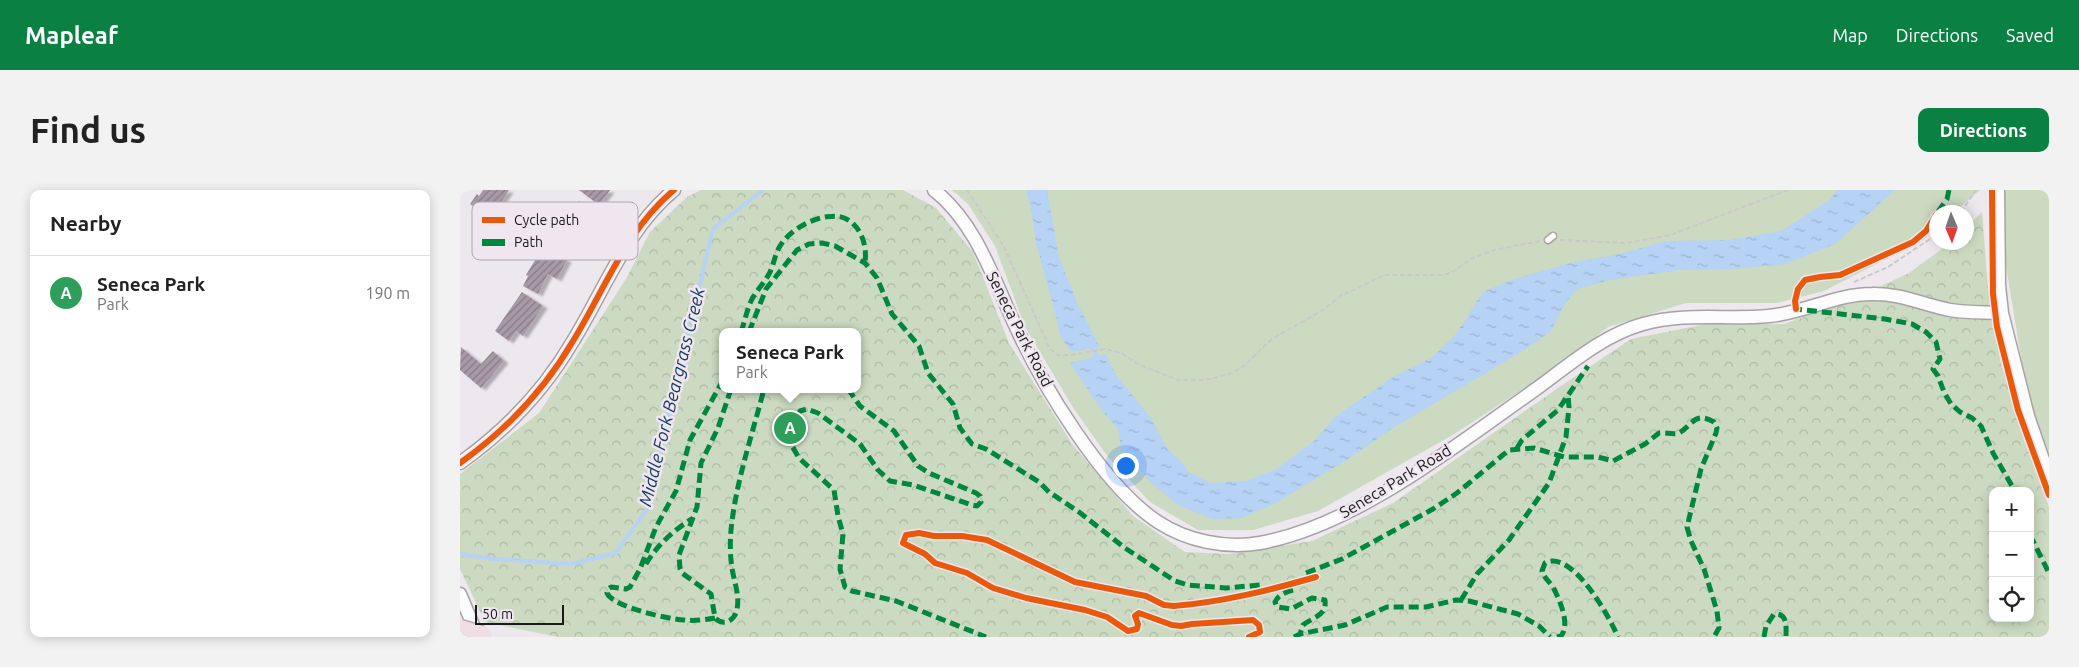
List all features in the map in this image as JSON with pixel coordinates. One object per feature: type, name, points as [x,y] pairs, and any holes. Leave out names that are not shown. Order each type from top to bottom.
[{"type":"highway","points":[[460,631],[479,637]]},
{"type":"street","points":[[638,228],[660,202],[674,190]]},
{"type":"street","name":"Seneca Park Road","points":[[934,190],[952,206],[971,232],[1035,365],[1090,451],[1117,485],[1143,511],[1158,522],[1184,535],[1216,543],[1260,543],[1295,533],[1329,520],[1369,500],[1478,430],[1600,344],[1643,324],[1692,316],[1772,316],[1847,295],[1876,293],[1914,300],[1965,313],[2002,313]]},
{"type":"street","points":[[1998,190],[1999,284],[2002,313],[2028,416],[2049,477]]},
{"type":"street","points":[[460,463],[497,433],[531,399],[547,379],[572,343],[618,260]]},
{"type":"street","points":[[460,594],[479,637]]},
{"type":"path","points":[[967,190],[1004,247],[1050,349],[1058,355],[1071,355],[1105,349],[1121,353],[1140,364],[1178,380],[1205,380],[1232,373],[1245,365],[1272,339],[1323,310],[1341,296],[1384,275],[1444,274],[1454,271],[1473,258],[1494,250],[1550,238],[1627,243],[1670,235],[1788,190]]},
{"type":"path","points":[[1966,205],[1976,190]]},
{"type":"path","points":[[1853,283],[1888,267],[1929,240]]},
{"type":"green space","points":[[701,190],[903,190],[936,208],[973,252],[1009,343],[1072,444],[1133,516],[1185,552],[1228,554],[1312,541],[1393,503],[1631,339],[1711,323],[1784,324],[1849,301],[1909,273],[1940,250],[1974,250],[1974,220],[1982,212],[1988,289],[2001,364],[2049,507],[2049,637],[558,637],[485,622],[460,569],[460,474],[539,413],[626,279],[636,260],[638,260],[638,256],[650,232],[687,197]]},
{"type":"green space","points":[[952,190],[1980,190],[1962,205],[1929,205],[1929,234],[1923,240],[1824,291],[1777,303],[1686,303],[1608,327],[1564,363],[1451,436],[1318,511],[1253,530],[1198,530],[1150,502],[1108,457],[1074,409],[1025,327],[995,246],[968,204]]},
{"type":"green space","points":[[2001,190],[2049,190],[2049,455],[2029,406],[2006,266],[2004,191]]},
{"type":"water","points":[[1026,190],[1047,190],[1059,257],[1078,305],[1100,347],[1071,352],[1061,337],[1036,243]]},
{"type":"water","points":[[1838,190],[1895,190],[1835,244],[1785,264],[1734,269],[1681,270],[1610,280],[1577,289],[1564,305],[1551,331],[1526,349],[1393,428],[1342,463],[1274,504],[1241,518],[1213,519],[1178,505],[1150,482],[1121,449],[1118,429],[1103,412],[1070,363],[1106,354],[1116,375],[1151,418],[1168,450],[1179,459],[1189,472],[1211,483],[1245,481],[1275,470],[1313,442],[1335,417],[1393,377],[1431,358],[1456,334],[1483,292],[1514,279],[1574,262],[1615,255],[1667,241],[1729,240],[1781,231],[1828,201]]},
{"type":"building","points":[[483,190],[509,190],[501,202],[472,202],[472,205],[470,204],[477,194],[479,196]]},
{"type":"building","points":[[579,190],[610,190],[601,202],[595,202]]},
{"type":"building","points":[[535,260],[567,260],[557,279],[548,274],[538,294],[523,286],[528,276],[526,275]]},
{"type":"building","points":[[522,292],[543,306],[523,336],[516,331],[509,341],[495,331]]},
{"type":"building","points":[[461,347],[481,364],[493,351],[504,361],[481,388],[460,370]]},
{"type":"waterway","name":"Middle Fork Beargrass Creek","points":[[460,554],[495,559],[571,564],[616,553],[647,509],[713,229],[763,190]]},
{"type":"waterway","name":"Middle Fork Beargrass Creek","points":[[1091,346],[1098,360]]},
{"type":"marked path","points":[[1943,205],[1947,199],[1949,190]]},
{"type":"marked path","points":[[742,328],[752,299],[772,269],[780,245],[797,229],[811,221],[832,216],[850,221],[858,230],[863,240],[865,263]]},
{"type":"marked path","points":[[751,328],[766,289],[797,250],[809,244],[822,243],[835,246],[865,263],[877,278],[892,314],[919,346],[928,373],[953,404],[960,428],[972,444],[986,449],[1039,482],[1049,492],[1079,512],[1125,548],[1175,581],[1188,585],[1226,588],[1260,585]]},
{"type":"marked path","points":[[1796,305],[1796,309],[1912,324],[1926,332],[1936,342],[1940,359],[1933,369],[1944,392],[1951,404],[1981,426],[1993,453],[2013,487]]},
{"type":"marked path","points":[[1517,448],[1522,440],[1558,410],[1588,366]]},
{"type":"marked path","points":[[715,618],[688,620],[654,615],[619,603],[607,593],[611,587],[626,589],[630,587],[640,569],[656,527],[676,491],[690,440],[719,387]]},
{"type":"marked path","points":[[730,393],[718,428],[701,463],[697,507],[679,555],[682,573],[711,594],[715,618],[721,622],[727,622],[736,613],[737,596],[730,544],[733,512],[740,476],[763,393]]},
{"type":"marked path","points":[[851,393],[860,406],[894,431],[918,466],[929,473],[976,493],[980,496],[981,502],[977,506],[972,505],[913,485],[890,481],[878,470],[860,444],[818,413],[807,409],[800,411],[792,424],[792,446],[799,458],[834,490],[843,534],[840,569],[845,587],[852,591],[896,601],[986,637]]},
{"type":"marked path","points":[[1461,600],[1477,574],[1509,540],[1549,483],[1566,437],[1569,407],[1568,395]]},
{"type":"marked path","points":[[1306,573],[1342,559],[1433,509],[1457,493],[1509,450],[1534,448],[1564,457],[1598,457],[1613,461],[1645,444],[1659,433],[1679,433],[1694,420],[1702,418],[1714,422],[1717,428],[1701,469],[1687,527],[1691,541],[1704,569],[1717,611],[1719,628],[1714,637]]},
{"type":"marked path","points":[[646,564],[666,538],[693,518]]},
{"type":"marked path","points":[[2034,543],[2049,573]]},
{"type":"marked path","points":[[1557,637],[1561,636],[1564,631],[1563,612],[1553,587],[1542,571],[1545,563],[1556,561],[1567,566],[1588,587],[1607,615],[1618,637]]},
{"type":"marked path","points":[[1293,590],[1278,597],[1275,602],[1277,607],[1291,609],[1312,598],[1325,600],[1322,613],[1303,625],[1300,634]]},
{"type":"marked path","points":[[1294,637],[1300,634],[1345,625],[1387,607],[1426,607],[1456,600],[1469,601],[1518,614],[1539,626],[1550,637]]},
{"type":"marked path","points":[[1764,637],[1766,626],[1774,614],[1779,614],[1784,618],[1786,637]]},
{"type":"cycle path","points":[[638,229],[657,206],[674,190]]},
{"type":"cycle path","points":[[1992,190],[1993,294],[1997,327],[2018,410],[2049,495]]},
{"type":"cycle path","points":[[1796,309],[1795,301],[1798,289],[1805,280],[1840,275],[1913,242],[1929,226]]},
{"type":"cycle path","points":[[460,463],[477,451],[508,423],[550,376],[585,321],[619,260]]},
{"type":"cycle path","points":[[1249,637],[1260,632],[1259,625],[1253,620],[1181,626],[1172,625],[1139,613],[1135,616],[1138,624],[1137,629],[1128,631],[1107,617],[1085,610],[1026,598],[993,588],[967,573],[935,563],[925,554],[903,543],[906,535],[919,533],[987,540],[1075,582],[1146,596],[1164,605],[1174,606],[1246,595],[1316,577]]},
{"type":"place","name":"Seneca Park","points":[[790,428]]}]
